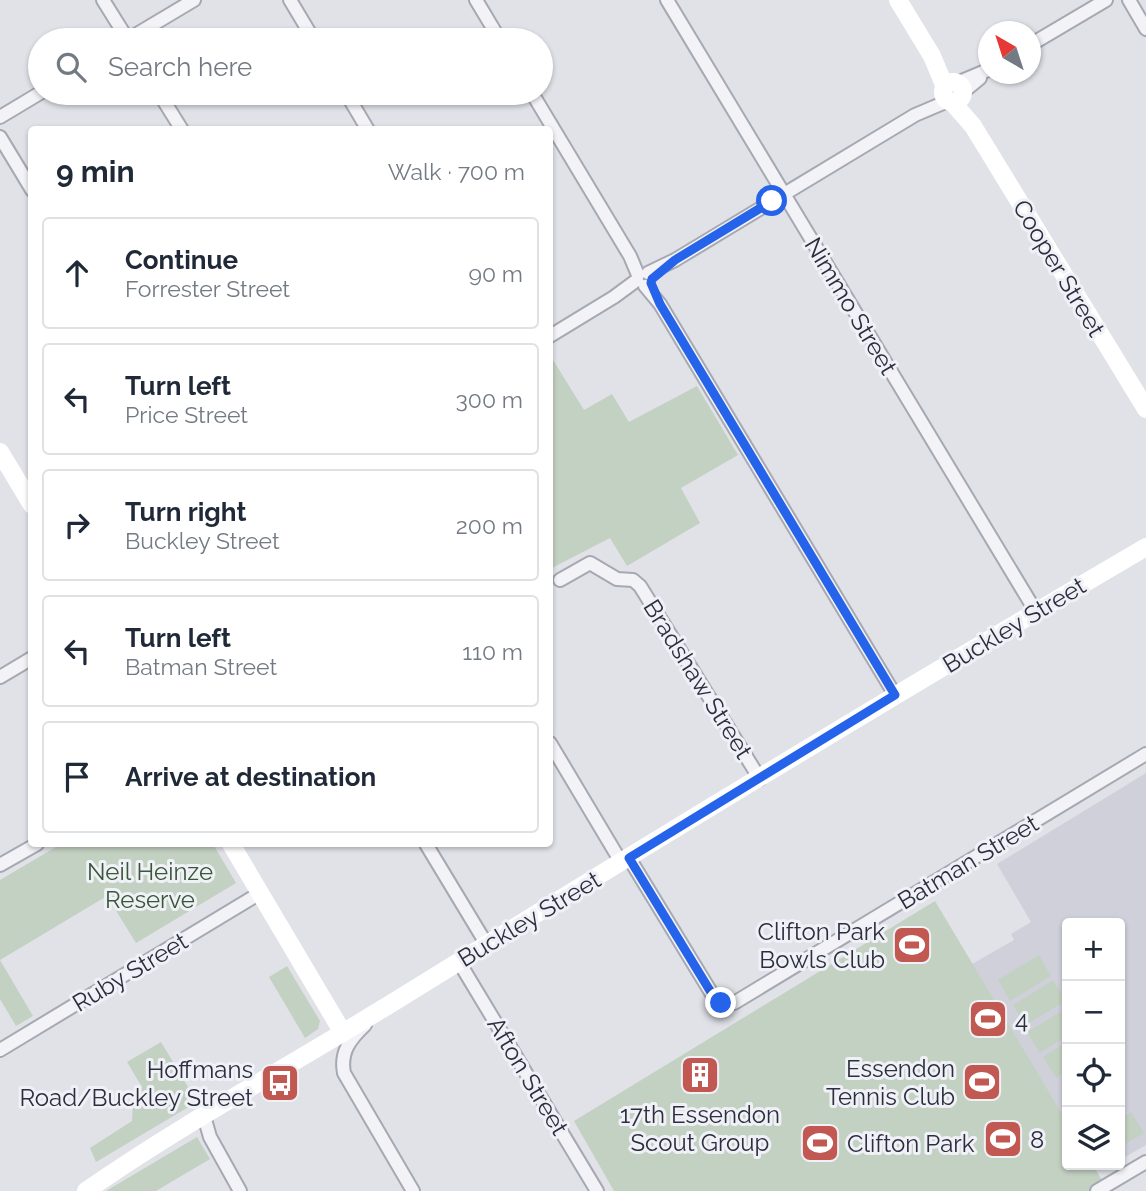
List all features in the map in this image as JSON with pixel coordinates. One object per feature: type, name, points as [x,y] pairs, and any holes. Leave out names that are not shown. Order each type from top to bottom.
[{"type":"main road","name":"Cooper Street","points":[[898,0],[1146,409]]},
{"type":"main road","points":[[0,452],[28,498]]},
{"type":"main road","name":"Buckley Street","points":[[86,1191],[128,1162],[895,695],[1146,547]]},
{"type":"main road","points":[[233,847],[343,1033]]},
{"type":"main road","name":"Buckley Street","points":[[70,1191],[128,1162]]},
{"type":"street","points":[[103,0],[120,28]]},
{"type":"street","points":[[148,28],[194,0]]},
{"type":"street","points":[[290,0],[307,28]]},
{"type":"street","points":[[476,0],[493,28]]},
{"type":"street","name":"Nimmo Street","points":[[667,0],[1035,612]]},
{"type":"street","points":[[1041,39],[1106,0]]},
{"type":"street","points":[[1129,0],[1146,29]]},
{"type":"street","points":[[553,334],[978,77]]},
{"type":"street","points":[[0,117],[28,100]]},
{"type":"street","points":[[166,105],[179,126]]},
{"type":"street","points":[[353,105],[366,126]]},
{"type":"street","points":[[539,105],[552,126]]},
{"type":"street","points":[[553,128],[895,695]]},
{"type":"street","points":[[0,137],[28,183]]},
{"type":"street","name":"Bradshaw Street","points":[[560,580],[590,563],[617,579],[633,580],[640,586],[760,779]]},
{"type":"street","points":[[0,677],[28,660]]},
{"type":"street","points":[[553,748],[625,860]]},
{"type":"street","name":"Batman Street","points":[[625,860],[712,994],[721,1003],[734,1003],[1146,754]]},
{"type":"street","points":[[0,866],[32,847]]},
{"type":"street","points":[[428,847],[487,944]]},
{"type":"street","name":"Ruby Street","points":[[0,1050],[260,893]]},
{"type":"street","name":"Afton Street","points":[[459,962],[597,1191]]},
{"type":"street","points":[[380,1011],[352,1038],[342,1063],[347,1081],[413,1191]]},
{"type":"street","points":[[204,1116],[210,1137],[240,1191]]},
{"type":"street","points":[[1097,1191],[1146,1162]]},
{"type":"shaded area","points":[[1146,773],[1146,1145],[1125,1157],[1125,918],[1062,918],[1062,1114],[972,964],[1014,940],[1011,934],[1031,922],[997,864]]},
{"type":"green space","points":[[553,360],[584,410],[612,394],[629,422],[697,386],[738,455],[681,488],[700,523],[627,566],[610,538],[553,567]]},
{"type":"green space","name":"Neil Heinze Reserve","points":[[56,847],[215,847],[236,883],[136,943],[107,896],[0,960],[0,880]]},
{"type":"green space","name":"Clifton Park","points":[[935,901],[1062,1114],[1062,1170],[1096,1170],[1103,1182],[1088,1191],[614,1191],[574,1121]]},
{"type":"green space","points":[[1039,955],[1051,976],[1010,1001],[998,980]]},
{"type":"green space","points":[[0,960],[33,1016],[16,1026],[0,999]]},
{"type":"green space","points":[[287,966],[320,1021],[318,1029],[305,1038],[269,977]]},
{"type":"green space","points":[[1053,980],[1062,995],[1062,1003],[1025,1025],[1013,1005]]},
{"type":"green space","points":[[1062,1011],[1062,1039],[1040,1053],[1027,1032]]},
{"type":"green space","points":[[161,1042],[197,1102],[96,1162],[90,1148],[132,1121],[133,1103],[142,1087],[127,1062]]},
{"type":"green space","points":[[1062,1045],[1062,1074],[1056,1078],[1043,1057]]},
{"type":"green space","points":[[1131,1112],[1144,1133],[1125,1144],[1125,1116]]},
{"type":"green space","points":[[197,1137],[210,1159],[156,1191],[106,1191]]},
{"type":"place","name":"Clifton Park Bowls Club","points":[[912,945]]},
{"type":"place","name":"4","points":[[988,1019]]},
{"type":"place","name":"17th Essendon Scout Group","points":[[700,1075]]},
{"type":"place","name":"Essendon Tennis Club","points":[[982,1082]]},
{"type":"place","name":"Hoffmans Road/Buckley Street","points":[[280,1083]]},
{"type":"place","name":"8","points":[[1003,1139]]},
{"type":"place","name":"Clifton Park","points":[[820,1143]]},
{"type":"route","points":[[721,1003],[712,994],[629,858],[895,695],[660,304],[651,283],[652,279],[675,260],[772,201]]}]
